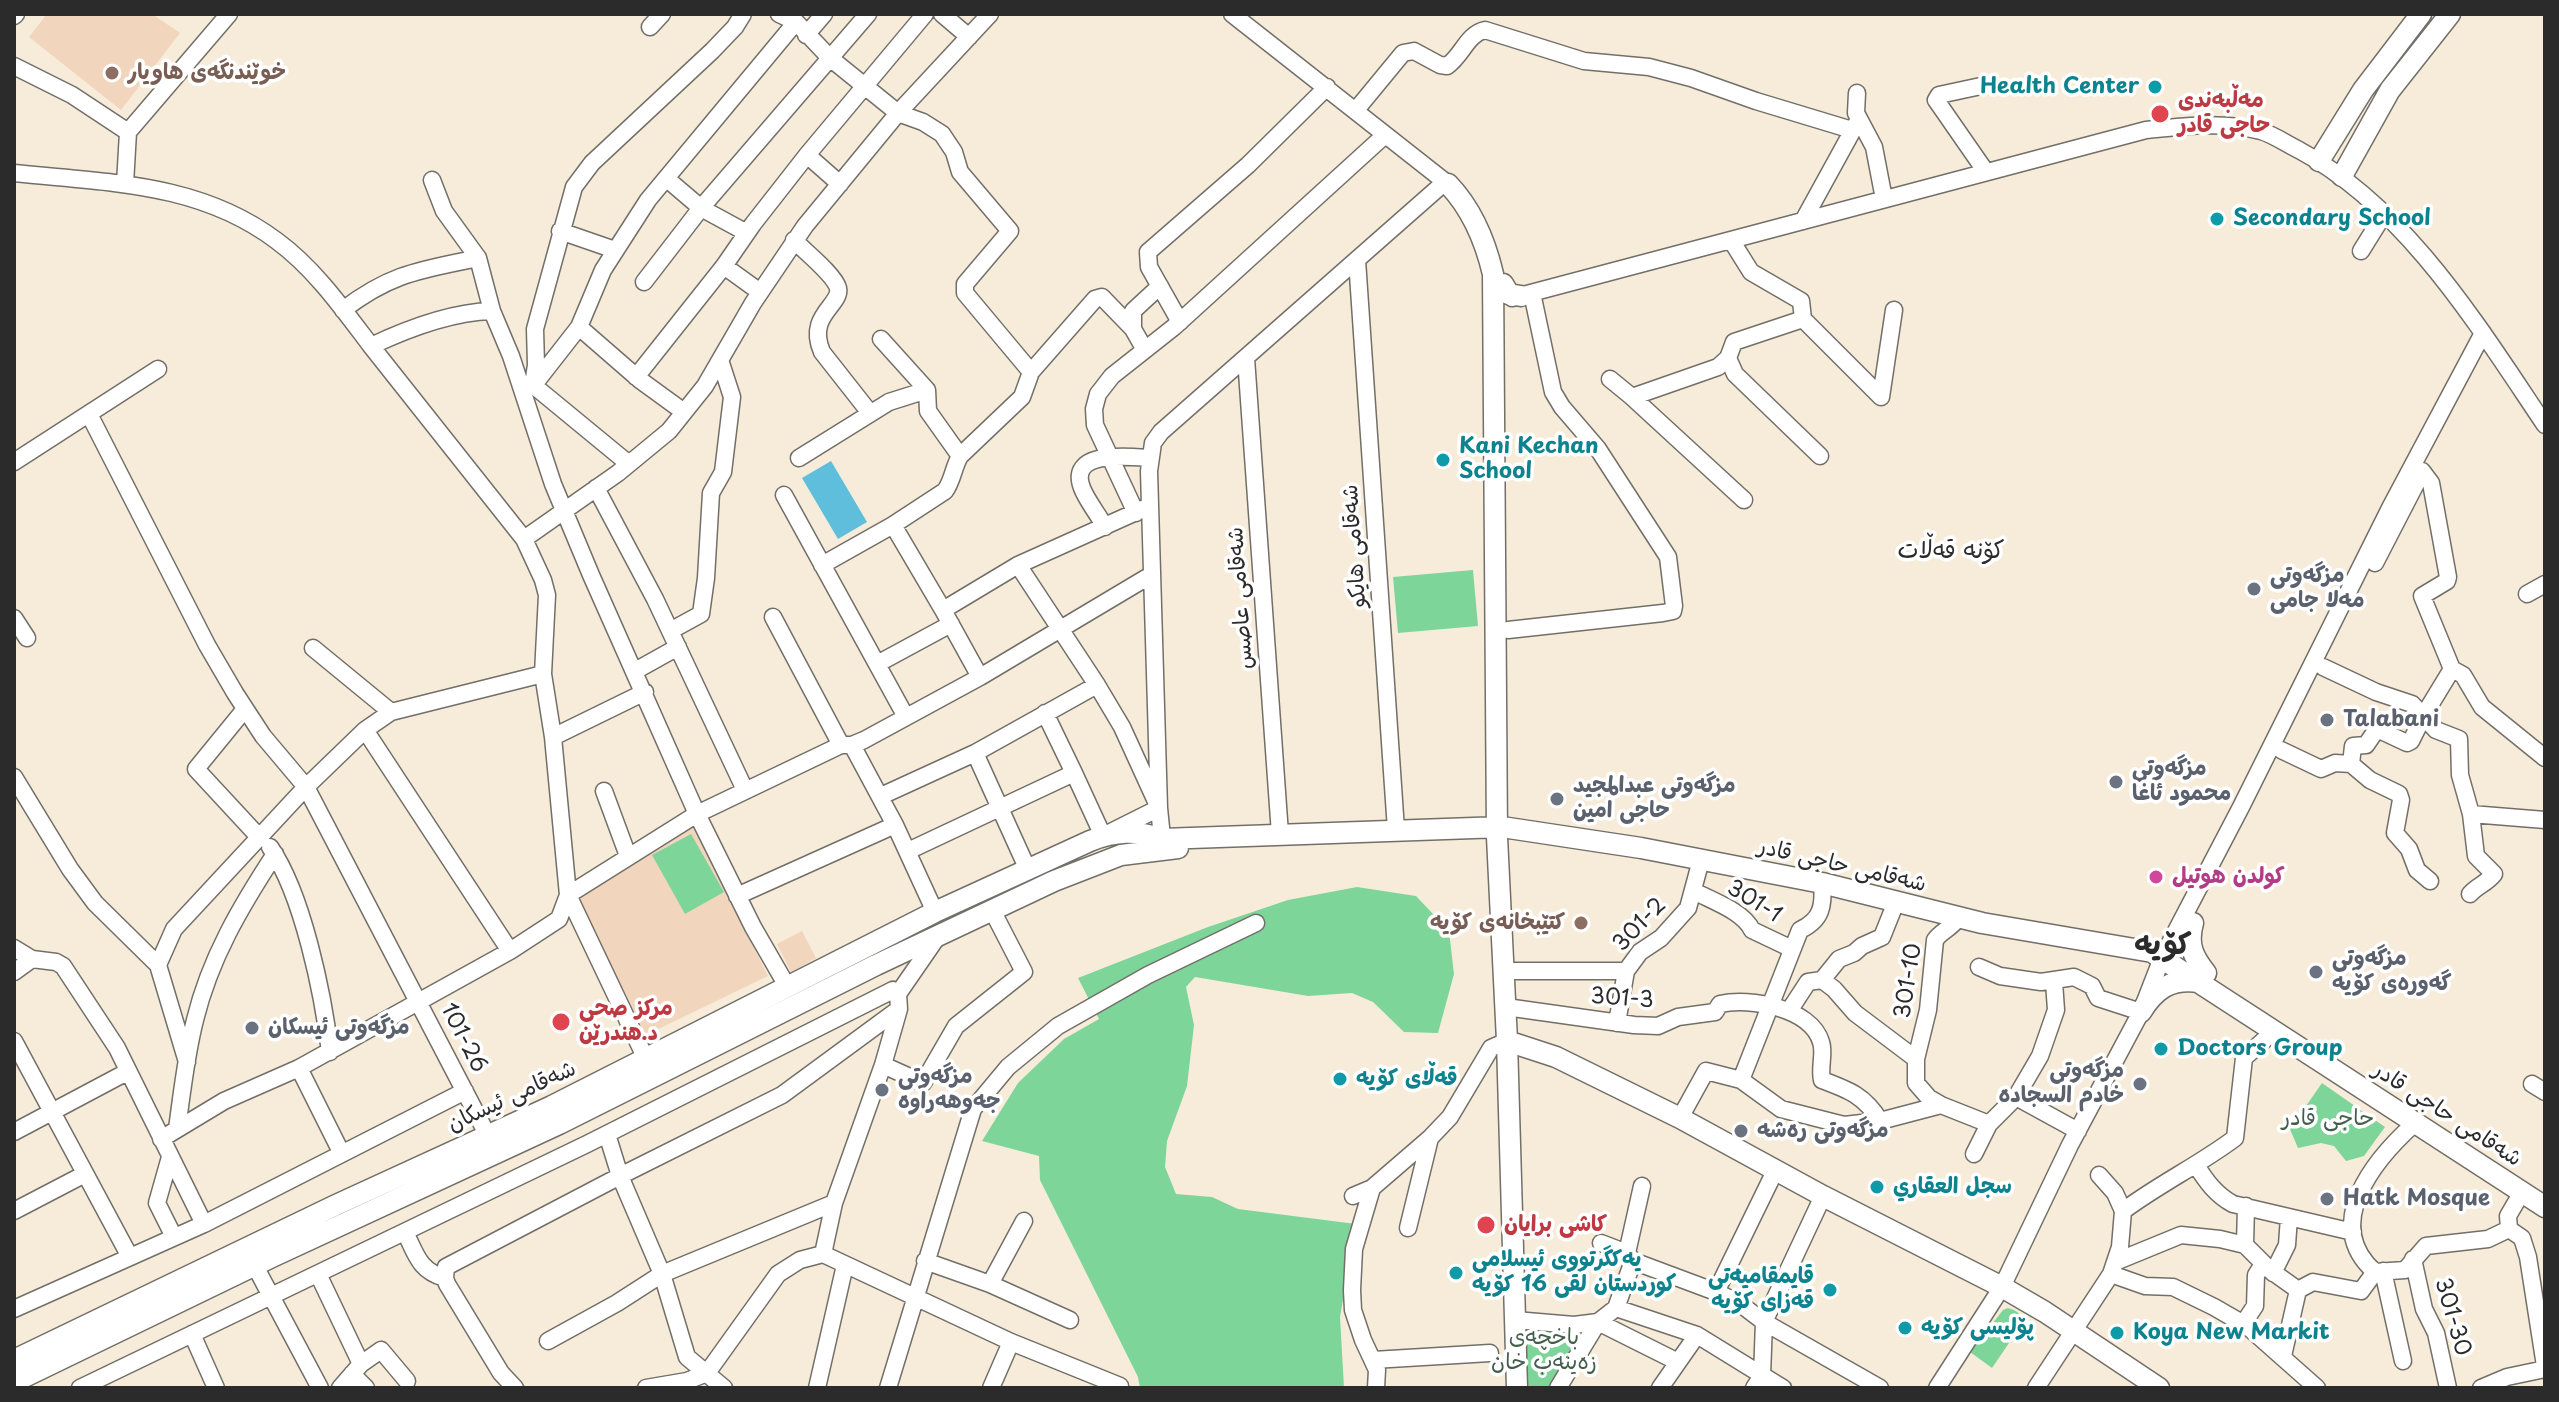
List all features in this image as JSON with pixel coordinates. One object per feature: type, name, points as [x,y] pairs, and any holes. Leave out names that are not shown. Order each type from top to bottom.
[{"type":"main road","points":[[2319,161],[2363,90],[2421,14]]},
{"type":"main road","points":[[2342,176],[2390,90],[2450,14]]},
{"type":"main road","points":[[1447,183],[1461,198],[1481,235],[1508,298],[1508,630],[1501,831],[1513,971],[1511,1042]]},
{"type":"main road","points":[[1508,298],[1497,649],[1501,831],[1511,1042],[1517,1388]]},
{"type":"main road","points":[[1162,843],[1280,834],[1396,830],[1501,831]]},
{"type":"main road","points":[[1162,843],[1501,831]]},
{"type":"main road","name":"شەقامی حاجی قادر","points":[[1501,831],[1641,848],[1822,883],[1958,918],[2152,952],[2202,978],[2545,1193]]},
{"type":"main road","name":"شەقامی ئیسکان","points":[[14,1360],[349,1199],[488,1136],[540,1122],[646,1059],[787,986],[935,912],[1103,836],[1146,833],[1162,843]]},
{"type":"main road","points":[[1103,836],[1113,857]]},
{"type":"main road","name":"شەقامی ئیسکان","points":[[14,1382],[255,1266],[540,1122],[992,910],[1113,857],[1162,843]]},
{"type":"main road","points":[[2141,1012],[2161,987],[2202,978],[2190,944],[2193,923]]},
{"type":"main road","name":"شەقامی حاجی قادر","points":[[2202,978],[2273,1032],[2545,1207]]},
{"type":"main road","points":[[1511,1042],[1556,1057],[1680,1118],[1823,1196],[2002,1287],[2159,1388]]},
{"type":"street","points":[[125,184],[128,132],[229,14]]},
{"type":"street","points":[[650,27],[662,14]]},
{"type":"street","points":[[528,390],[536,365],[535,329],[574,187],[592,163],[712,51],[743,14]]},
{"type":"street","points":[[779,14],[801,28],[830,58],[898,113],[923,122],[942,134],[954,152],[960,172],[1010,231],[965,284],[965,293],[1031,372]]},
{"type":"street","points":[[528,390],[579,327],[603,270],[648,200],[801,28],[824,14]]},
{"type":"street","points":[[644,282],[701,208],[868,14]]},
{"type":"street","points":[[636,377],[807,155],[925,14]]},
{"type":"street","points":[[942,14],[969,37]]},
{"type":"street","points":[[524,539],[629,464],[669,431],[705,386],[794,240],[898,113],[990,14]]},
{"type":"street","points":[[1162,843],[1151,575],[1143,509],[1153,443],[1161,432],[1447,183],[1232,14]]},
{"type":"street","points":[[1356,110],[1403,53],[1414,51],[1447,66],[1457,59],[1476,32],[1485,30],[1584,61],[1649,67],[1756,101],[1855,125],[1874,147],[1884,199]]},
{"type":"street","points":[[14,66],[72,95],[128,132]]},
{"type":"street","points":[[1981,86],[1939,95],[1936,100],[1986,172]]},
{"type":"street","points":[[1180,322],[1149,267],[1148,252],[1248,165],[1327,87]]},
{"type":"street","points":[[1803,221],[1855,125],[1857,93]]},
{"type":"street","points":[[1508,630],[1663,613],[1673,611],[1674,606],[1668,557],[1598,449],[1562,407],[1508,298],[2146,130],[2187,125],[2228,125],[2263,131],[2342,176],[2384,214],[2461,302],[2545,425]]},
{"type":"street","points":[[1143,509],[1109,455],[1095,425],[1094,409],[1098,394],[1112,376],[1180,322],[1385,135]]},
{"type":"street","points":[[807,155],[840,184]]},
{"type":"street","points":[[14,173],[153,187],[187,197],[249,223],[277,241],[343,310],[524,539],[547,595],[543,674],[553,737],[568,895],[646,1059]]},
{"type":"street","points":[[667,179],[701,208],[747,233]]},
{"type":"street","points":[[432,180],[444,211],[478,258],[492,311],[528,390],[563,510],[697,814],[737,896],[787,986]]},
{"type":"street","points":[[2361,251],[2384,214]]},
{"type":"street","points":[[560,231],[615,250]]},
{"type":"street","points":[[794,240],[838,288],[819,321],[817,341],[822,352],[870,413]]},
{"type":"street","points":[[1731,240],[1751,272],[1801,301],[1803,319],[1881,397],[1894,310]]},
{"type":"street","points":[[343,310],[371,288],[406,273],[478,258]]},
{"type":"street","name":"شه‌قامی هایكو","points":[[1357,260],[1396,830]]},
{"type":"street","points":[[724,266],[760,292]]},
{"type":"street","points":[[1133,329],[1133,311],[1160,286]]},
{"type":"street","points":[[822,565],[945,491],[960,456],[1022,397],[1031,372],[1095,299],[1102,297],[1133,329],[1145,350]]},
{"type":"street","points":[[371,346],[399,332],[468,311],[492,311]]},
{"type":"street","points":[[1632,397],[1718,367],[1728,358],[1734,342],[1803,319]]},
{"type":"street","points":[[579,327],[636,377],[684,412]]},
{"type":"street","points":[[2162,958],[2184,943],[2460,397],[2483,333]]},
{"type":"street","points":[[1937,1388],[2002,1287],[2078,1131],[2141,1012],[2162,958],[2388,512],[2483,333]]},
{"type":"street","points":[[881,339],[927,390],[928,411],[960,456]]},
{"type":"street","name":"شه‌قامی عاصس","points":[[1246,358],[1280,834]]},
{"type":"street","points":[[1728,358],[1735,374],[1820,456]]},
{"type":"street","points":[[670,631],[701,614],[711,493],[723,472],[732,397],[720,360]]},
{"type":"street","points":[[14,462],[158,369]]},
{"type":"street","points":[[1610,379],[1744,500]]},
{"type":"street","points":[[528,390],[629,464]]},
{"type":"street","points":[[799,458],[870,413],[905,395],[927,390]]},
{"type":"street","name":"101-26","points":[[89,414],[207,645],[263,736],[306,787],[488,1136]]},
{"type":"street","points":[[1105,527],[1081,487],[1083,469],[1109,455],[1150,458]]},
{"type":"street","points":[[2422,471],[2431,483],[2448,577],[2447,581],[2422,596],[2452,669],[2463,675],[2482,707],[2545,758]]},
{"type":"street","points":[[596,488],[678,647],[745,790]]},
{"type":"street","points":[[784,495],[906,717]]},
{"type":"street","points":[[877,664],[1018,565],[1143,509]]},
{"type":"street","points":[[893,525],[980,677]]},
{"type":"street","points":[[1018,565],[1122,727],[1159,808]]},
{"type":"street","points":[[161,1139],[224,1101],[330,1052],[510,951],[559,919],[568,895],[697,814],[906,717],[980,677],[1151,575]]},
{"type":"street","points":[[2527,594],[2545,584]]},
{"type":"street","points":[[773,617],[847,745],[881,796],[935,912]]},
{"type":"street","points":[[14,618],[27,638]]},
{"type":"street","points":[[635,671],[678,647]]},
{"type":"street","points":[[313,648],[391,712]]},
{"type":"street","points":[[2323,667],[2376,692],[2412,704],[2436,730],[2459,739],[2460,775],[2471,814],[2476,856],[2494,874],[2488,883],[2470,894]]},
{"type":"street","points":[[2351,764],[2353,746],[2365,745],[2375,730],[2379,729],[2407,743],[2411,741],[2452,669]]},
{"type":"street","points":[[158,965],[174,929],[306,787],[365,730],[391,712],[543,674]]},
{"type":"street","points":[[881,796],[975,753],[1097,685]]},
{"type":"street","points":[[553,737],[645,692]]},
{"type":"street","points":[[245,709],[196,769],[260,836],[275,854],[285,874],[325,1006],[330,1052]]},
{"type":"street","points":[[1045,713],[1103,836],[1159,808]]},
{"type":"street","points":[[365,730],[510,951]]},
{"type":"street","points":[[2281,750],[2321,769],[2335,763],[2351,764],[2367,779],[2401,795],[2395,833],[2408,847],[2417,870],[2430,881]]},
{"type":"street","points":[[975,753],[1028,870]]},
{"type":"street","points":[[908,851],[1074,773]]},
{"type":"street","points":[[14,777],[70,869],[95,903],[158,965],[187,1062]]},
{"type":"street","points":[[604,791],[628,856]]},
{"type":"street","points":[[2471,814],[2545,820]]},
{"type":"street","points":[[737,896],[895,825]]},
{"type":"street","points":[[177,1129],[195,1020],[210,971],[236,914],[275,854]]},
{"type":"street","name":"301-2","points":[[1617,1023],[1626,971],[1640,952],[1672,928],[1688,908],[1701,860]]},
{"type":"street","points":[[1741,1080],[1800,930],[1809,925],[1824,904],[1822,883]]},
{"type":"street","name":"301-1","points":[[1694,891],[1731,911],[1749,924],[1752,930],[1792,949]]},
{"type":"street","points":[[1880,1121],[1855,1092],[1822,1080],[1823,1046],[1816,1029],[1789,1011],[1808,982],[1822,980],[1839,959],[1882,937],[1896,902]]},
{"type":"street","points":[[883,1065],[923,1083],[956,1026],[1024,972],[992,910]]},
{"type":"street","name":"301-10","points":[[1916,1059],[1928,1010],[1935,940],[1954,926],[1958,918]]},
{"type":"street","points":[[888,1388],[973,1109],[1008,1067],[1058,1026],[1148,975],[1256,923]]},
{"type":"street","points":[[515,1388],[501,1373],[445,1278],[446,1267],[782,1095],[897,998],[939,935]]},
{"type":"street","points":[[14,948],[32,959],[63,966],[117,1048],[204,1224]]},
{"type":"street","points":[[14,972],[32,959]]},
{"type":"street","points":[[823,1254],[834,1203],[883,1065],[897,998],[876,965]]},
{"type":"street","points":[[1979,967],[2000,976],[2041,982],[2074,977],[2092,986],[2098,998],[2141,1012]]},
{"type":"street","points":[[1513,971],[1626,971]]},
{"type":"street","points":[[1822,980],[1855,1013],[1916,1059],[1916,1083],[1929,1098],[1989,1124]]},
{"type":"street","points":[[1974,1154],[1989,1124],[2016,1097],[2040,1056],[2056,1010],[2054,982]]},
{"type":"street","points":[[80,1388],[103,1383],[192,1334],[897,998]]},
{"type":"street","name":"301-3","points":[[1513,1008],[1658,1026],[1678,1017],[1715,1012],[1720,1004],[1733,1001],[1789,1011]]},
{"type":"street","points":[[2123,1211],[2156,1186],[2196,1165],[2235,1138],[2244,1058],[2273,1032]]},
{"type":"street","points":[[14,1041],[130,1257]]},
{"type":"street","points":[[1353,1196],[1372,1188],[1430,1138],[1450,1117],[1491,1048],[1511,1042]]},
{"type":"street","points":[[299,1068],[341,1152]]},
{"type":"street","points":[[1680,1118],[1706,1071],[1741,1080],[1781,1109],[1844,1125],[1880,1121],[1941,1105]]},
{"type":"street","points":[[14,1132],[127,1072]]},
{"type":"street","points":[[14,1290],[18,1307],[204,1224],[465,1091]]},
{"type":"street","points":[[2016,1097],[2078,1131]]},
{"type":"street","points":[[2415,1123],[2389,1146],[2361,1185],[2355,1205],[2353,1232],[2364,1263],[2379,1272],[2405,1270],[2426,1246],[2488,1239],[2509,1229]]},
{"type":"street","points":[[607,1134],[620,1176],[662,1274],[687,1357],[724,1388]]},
{"type":"street","points":[[1408,1228],[1430,1138]]},
{"type":"street","points":[[170,1157],[157,1203],[174,1237]]},
{"type":"street","points":[[2196,1165],[2222,1198],[2353,1232]]},
{"type":"street","points":[[1716,1292],[1776,1169]]},
{"type":"street","points":[[14,1211],[85,1174]]},
{"type":"street","points":[[2036,1388],[2113,1268],[2120,1247],[2123,1211],[2115,1193],[2099,1175]]},
{"type":"street","points":[[1558,1388],[1598,1322],[1616,1308],[1630,1257],[1642,1186]]},
{"type":"street","points":[[1372,1188],[1354,1249],[1352,1290],[1353,1310],[1377,1370],[1376,1388]]},
{"type":"street","points":[[2509,1229],[2508,1216],[2522,1192]]},
{"type":"street","points":[[1758,1382],[1764,1322],[1823,1196]]},
{"type":"street","points":[[548,1341],[662,1274],[834,1203]]},
{"type":"street","points":[[2245,1245],[2246,1206]]},
{"type":"street","points":[[2243,1324],[2255,1306],[2256,1275],[2268,1268],[2287,1245],[2289,1217]]},
{"type":"street","points":[[990,1284],[1024,1221]]},
{"type":"street","points":[[2481,1388],[2507,1377],[2545,1368],[2528,1257],[2522,1238],[2509,1229]]},
{"type":"street","points":[[405,1232],[422,1266],[431,1274],[445,1278]]},
{"type":"street","points":[[2113,1268],[2181,1235],[2220,1239],[2245,1245],[2268,1268],[2298,1290]]},
{"type":"street","points":[[1601,1243],[1739,1303],[1860,1384],[1880,1388]]},
{"type":"street","points":[[646,1388],[687,1381],[707,1373],[778,1274],[800,1260],[823,1254],[1086,1380],[1120,1386]]},
{"type":"street","name":"301-30","points":[[2413,1259],[2424,1309],[2436,1333],[2448,1388]]},
{"type":"street","points":[[925,1261],[990,1284],[1070,1320]]},
{"type":"street","points":[[817,1388],[845,1265]]},
{"type":"street","points":[[255,1266],[320,1388]]},
{"type":"street","points":[[2113,1268],[2145,1286],[2173,1287],[2243,1324],[2317,1388]]},
{"type":"street","points":[[2283,1356],[2298,1290],[2313,1282],[2361,1291],[2379,1272]]},
{"type":"street","points":[[2379,1272],[2403,1361]]},
{"type":"street","points":[[318,1274],[366,1388]]},
{"type":"street","points":[[1616,1308],[1697,1335],[1758,1382],[1783,1388]]},
{"type":"street","points":[[1515,1320],[1574,1325],[1598,1322],[1678,1362]]},
{"type":"street","points":[[192,1334],[216,1388]]},
{"type":"street","points":[[1668,1385],[1678,1362],[1697,1335]]},
{"type":"street","points":[[991,1388],[1011,1342]]},
{"type":"street","points":[[340,1388],[378,1351],[384,1351],[407,1381]]},
{"type":"street","points":[[1373,1360],[1490,1353]]},
{"type":"shaded area","name":"خوێندنگەی هاویار","points":[[47,14],[152,14],[180,33],[121,110],[29,37]]},
{"type":"shaded area","points":[[691,823],[768,976],[646,1035],[577,896]]},
{"type":"shaded area","points":[[802,931],[816,958],[791,972],[777,944]]},
{"type":"green space","points":[[1473,570],[1478,626],[1398,633],[1393,577]]},
{"type":"green space","points":[[691,834],[724,892],[685,914],[652,855]]},
{"type":"green space","points":[[1357,887],[1416,896],[1449,931],[1454,974],[1438,1033],[1404,1032],[1373,1002],[1352,993],[1308,996],[1195,977],[1186,987],[1194,1025],[1187,1086],[1167,1141],[1165,1167],[1176,1194],[1212,1197],[1238,1209],[1356,1224],[1340,1317],[1344,1388],[1140,1388],[1138,1377],[1040,1180],[1039,1156],[982,1141],[1018,1083],[1064,1039],[1099,1019],[1078,978],[1208,927],[1288,900]]},
{"type":"green space","name":"حاجی قادر","points":[[2322,1083],[2385,1127],[2364,1156],[2346,1161],[2334,1146],[2321,1143],[2298,1148],[2289,1127],[2294,1116],[2304,1109]]},
{"type":"green space","points":[[2008,1308],[2026,1318],[1992,1368],[1970,1352],[2003,1310]]},
{"type":"green space","name":"باخچه‌ی زه‌ینه‌ب خان","points":[[1520,1327],[1581,1331],[1549,1388],[1521,1388]]},
{"type":"water","points":[[831,461],[867,522],[838,539],[802,478]]},
{"type":"place","name":"خوێندنگەی هاویار","points":[[112,73]]},
{"type":"place","name":"Health Center","points":[[2155,87]]},
{"type":"place","name":"مەڵبەندی حاجی قادر","points":[[2160,114]]},
{"type":"place","name":"Secondary School","points":[[2217,219]]},
{"type":"place","name":"Kani Kechan School","points":[[1443,460]]},
{"type":"place","name":"مزگه‌وتی مه‌لا جامی","points":[[2254,589]]},
{"type":"place","name":"Talabani","points":[[2327,720]]},
{"type":"place","name":"مزگه‌وتی محمود ئاغا","points":[[2116,782]]},
{"type":"place","name":"مزگه‌وتی عبدالمجید حاجی امین","points":[[1557,799]]},
{"type":"place","name":"كولدن هوتيل","points":[[2156,877]]},
{"type":"place","name":"كتێبخانه‌ی كۆیه‌","points":[[1581,923]]},
{"type":"place","name":"مزگه‌وتی گه‌وره‌ی كۆیه","points":[[2316,972]]},
{"type":"place","name":"مرکز صحی د.هندرێن","points":[[561,1022]]},
{"type":"place","name":"مزگەوتی ئیسکان","points":[[252,1028]]},
{"type":"place","name":"Doctors Group","points":[[2161,1049]]},
{"type":"place","name":"قەڵای کۆیە","points":[[1340,1079]]},
{"type":"place","name":"مزگه‌وتی خادم السجاده","points":[[2140,1084]]},
{"type":"place","name":"مزگه‌وتی جه‌وهه‌راوه","points":[[882,1090]]},
{"type":"place","name":"مزگەوتی رەشە","points":[[1741,1131]]},
{"type":"place","name":"سجل العقاري","points":[[1877,1187]]},
{"type":"place","name":"Hatk Mosque","points":[[2327,1199]]},
{"type":"place","name":"كاشی برایان","points":[[1486,1225]]},
{"type":"place","name":"يه‌كگرتووی ئیسلامی كوردستان لقی 16 كۆیه‌","points":[[1456,1273]]},
{"type":"place","name":"قایمقامیه‌تی قه‌زای كۆیه‌","points":[[1830,1290]]},
{"type":"place","name":"پۆلیسی كۆیه‌","points":[[1905,1328]]},
{"type":"place","name":"Koya New Markit","points":[[2117,1333]]},
{"type":"district","name":"کۆنە قەڵات","points":[[1951,551]]},
{"type":"district","name":"کۆیە","points":[[2163,946]]}]
